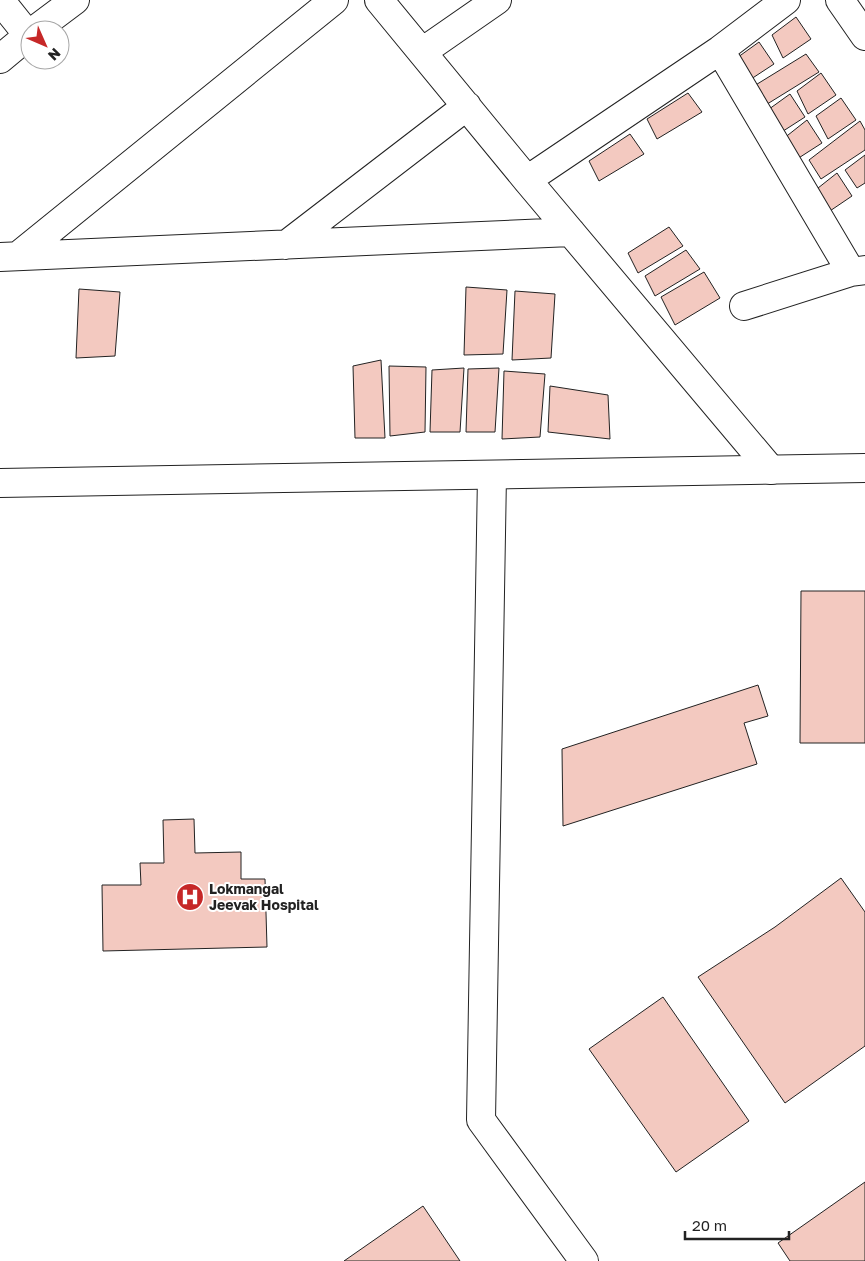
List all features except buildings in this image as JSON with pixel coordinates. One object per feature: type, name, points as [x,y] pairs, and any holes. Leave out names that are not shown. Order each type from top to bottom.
[{"type":"street","points":[[0,0],[20,21]]},
{"type":"street","points":[[48,20],[74,0]]},
{"type":"street","points":[[9,256],[334,0]]},
{"type":"street","points":[[379,0],[527,180],[771,470]]},
{"type":"street","points":[[422,52],[497,0]]},
{"type":"street","points":[[527,180],[720,50],[786,0]]},
{"type":"street","points":[[840,0],[865,36]]},
{"type":"street","points":[[0,59],[20,42]]},
{"type":"street","points":[[720,50],[858,271],[744,306]]},
{"type":"street","points":[[286,245],[467,106]]},
{"type":"street","points":[[9,256],[571,232]]},
{"type":"street","points":[[0,483],[865,468]]},
{"type":"street","points":[[492,475],[481,1120],[584,1261]]},
{"type":"place","name":"Lokmangal Jeevak Hospital","points":[[190,897]]}]
